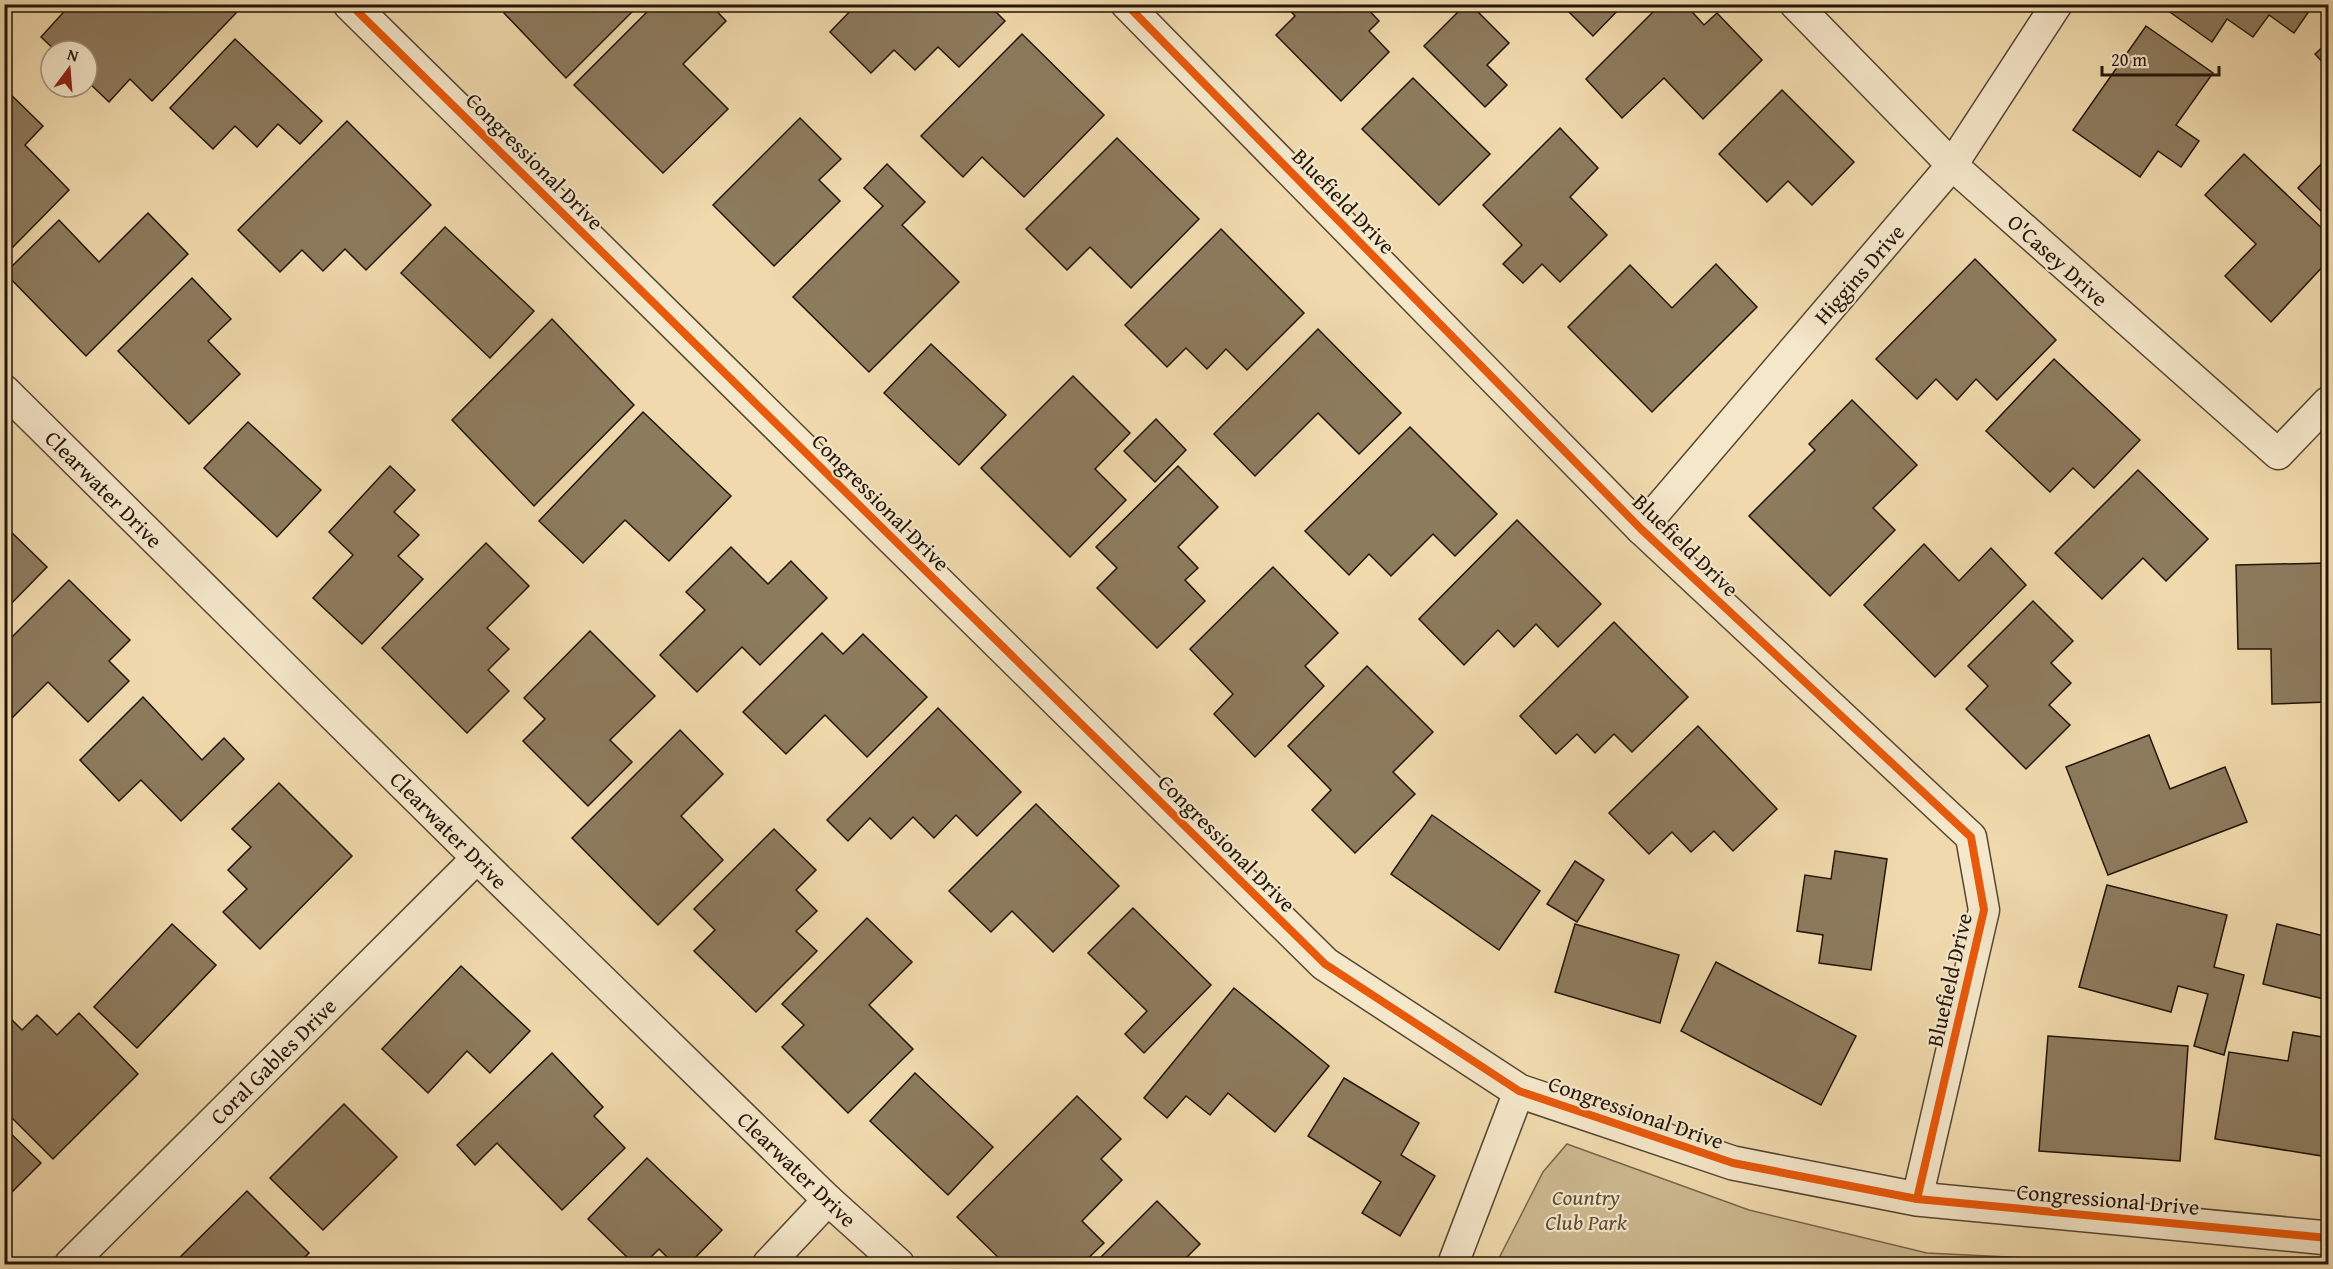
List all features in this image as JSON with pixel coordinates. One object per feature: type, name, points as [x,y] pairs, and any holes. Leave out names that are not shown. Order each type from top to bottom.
[{"type":"street","name":"Congressional Drive","points":[[350,4],[1325,964],[1519,1091],[1733,1163],[1917,1199],[2328,1238]]},
{"type":"street","name":"Bluefield Drive","points":[[1126,4],[1641,529],[1971,837],[1984,910],[1917,1199]]},
{"type":"street","name":"O'Casey Drive","points":[[1795,4],[1952,165],[2278,454],[2328,402]]},
{"type":"street","name":"Higgins Drive","points":[[1641,529],[1952,165],[2057,4]]},
{"type":"street","name":"Clearwater Drive","points":[[4,390],[477,858],[828,1200],[899,1264]]},
{"type":"street","name":"Coral Gables Drive","points":[[70,1264],[477,858]]},
{"type":"street","points":[[1454,1264],[1519,1091]]},
{"type":"street","points":[[768,1264],[828,1200]]},
{"type":"green space","name":"Country Club Park","points":[[1567,1144],[1749,1210],[1927,1253],[2147,1264],[1496,1264],[1543,1172]]},
{"type":"building","points":[[71,4],[227,4],[236,13],[152,101],[130,79],[109,102],[99,92],[99,39],[43,39],[41,37]]},
{"type":"building","points":[[513,4],[628,4],[633,11],[566,78],[504,13]]},
{"type":"building","points":[[655,4],[710,4],[726,21],[683,64],[728,109],[663,173],[574,85]]},
{"type":"building","points":[[857,4],[988,4],[1005,21],[959,67],[938,47],[915,70],[894,50],[871,73],[830,32]]},
{"type":"building","points":[[1284,4],[1363,4],[1379,21],[1369,31],[1389,52],[1341,101],[1276,35],[1295,16]]},
{"type":"building","points":[[1466,4],[1470,4],[1509,43],[1487,65],[1507,85],[1485,107],[1424,46]]},
{"type":"building","points":[[1561,4],[1624,4],[1593,36]]},
{"type":"building","points":[[1661,4],[1685,4],[1704,25],[1717,13],[1762,60],[1703,119],[1664,78],[1622,118],[1586,79]]},
{"type":"building","points":[[2314,4],[2294,33],[2269,15],[2253,37],[2227,19],[2212,42],[2160,5]]},
{"type":"building","points":[[2146,26],[2213,73],[2176,125],[2199,141],[2181,167],[2158,151],[2140,177],[2073,130]]},
{"type":"building","points":[[1022,34],[1104,115],[1024,197],[982,157],[963,177],[921,136]]},
{"type":"building","points":[[235,39],[322,121],[300,144],[278,124],[257,147],[235,126],[213,149],[170,108]]},
{"type":"building","points":[[2328,42],[2328,68],[2315,54]]},
{"type":"building","points":[[1413,78],[1490,154],[1439,205],[1362,129]]},
{"type":"building","points":[[4,88],[43,126],[25,145],[69,190],[13,247],[4,239]]},
{"type":"building","points":[[1782,90],[1854,162],[1812,205],[1788,181],[1767,202],[1719,154]]},
{"type":"building","points":[[800,118],[841,159],[819,180],[840,201],[774,266],[713,205]]},
{"type":"building","points":[[347,121],[431,205],[366,270],[345,249],[323,271],[302,250],[280,272],[238,230]]},
{"type":"building","points":[[1560,128],[1598,168],[1570,197],[1607,235],[1560,282],[1542,264],[1523,283],[1503,264],[1522,245],[1483,205]]},
{"type":"building","points":[[1117,138],[1199,219],[1131,288],[1090,247],[1067,270],[1026,229]]},
{"type":"building","points":[[2244,154],[2328,234],[2328,261],[2271,322],[2225,276],[2256,244],[2205,195]]},
{"type":"building","points":[[2328,157],[2328,218],[2298,188]]},
{"type":"building","points":[[887,164],[925,202],[902,225],[959,282],[869,372],[793,297],[883,206],[864,188]]},
{"type":"building","points":[[148,213],[188,254],[86,356],[5,273],[59,220],[99,262]]},
{"type":"building","points":[[445,227],[534,311],[490,358],[401,273]]},
{"type":"building","points":[[1221,229],[1304,313],[1247,370],[1226,349],[1207,369],[1186,348],[1167,367],[1125,325]]},
{"type":"building","points":[[1975,259],[2056,340],[1997,400],[1976,379],[1957,400],[1936,379],[1917,399],[1876,359]]},
{"type":"building","points":[[1716,264],[1757,307],[1652,412],[1568,327],[1630,265],[1672,308]]},
{"type":"building","points":[[192,278],[231,319],[208,341],[240,374],[189,424],[118,351]]},
{"type":"building","points":[[552,319],[634,405],[534,506],[452,420]]},
{"type":"building","points":[[1318,329],[1401,413],[1359,454],[1318,413],[1255,476],[1214,434]]},
{"type":"building","points":[[931,344],[1006,415],[959,465],[884,393]]},
{"type":"building","points":[[2054,359],[2140,440],[2094,488],[2073,468],[2050,492],[1986,431]]},
{"type":"building","points":[[1073,376],[1130,433],[1095,469],[1126,500],[1070,557],[981,468]]},
{"type":"building","points":[[1852,400],[1917,465],[1873,508],[1895,530],[1830,596],[1749,516],[1815,450],[1809,444]]},
{"type":"building","points":[[643,412],[731,496],[669,561],[625,520],[583,563],[539,521]]},
{"type":"building","points":[[1156,419],[1186,450],[1155,482],[1124,451]]},
{"type":"building","points":[[248,422],[321,490],[277,537],[204,468]]},
{"type":"building","points":[[1410,427],[1497,514],[1455,556],[1433,534],[1391,576],[1369,554],[1349,575],[1305,531]]},
{"type":"building","points":[[390,466],[415,490],[394,512],[419,535],[398,556],[423,579],[362,644],[313,598],[353,555],[329,532]]},
{"type":"building","points":[[1178,466],[1218,507],[1178,547],[1198,568],[1185,580],[1205,601],[1157,648],[1097,588],[1117,568],[1096,547]]},
{"type":"building","points":[[2138,470],[2208,539],[2166,581],[2143,558],[2102,599],[2055,553]]},
{"type":"building","points":[[1517,520],[1601,604],[1558,647],[1536,624],[1514,647],[1498,630],[1464,665],[1419,619]]},
{"type":"building","points":[[4,525],[47,567],[4,611]]},
{"type":"building","points":[[486,543],[529,586],[487,628],[509,649],[488,670],[509,691],[467,733],[382,648]]},
{"type":"building","points":[[1924,544],[1959,581],[1991,548],[2026,585],[1935,677],[1864,605]]},
{"type":"building","points":[[731,547],[768,584],[791,561],[827,598],[760,665],[742,647],[697,692],[660,655],[705,610],[686,592]]},
{"type":"building","points":[[2328,563],[2328,702],[2272,704],[2271,649],[2238,649],[2236,565]]},
{"type":"building","points":[[1273,567],[1338,633],[1305,666],[1324,686],[1255,757],[1214,714],[1233,694],[1190,649]]},
{"type":"building","points":[[69,580],[130,640],[109,661],[129,681],[88,722],[48,682],[7,723],[4,720],[4,645]]},
{"type":"building","points":[[2033,601],[2073,641],[2051,663],[2071,683],[2049,705],[2070,725],[2026,769],[1966,709],[1988,686],[1968,666]]},
{"type":"building","points":[[1614,622],[1688,697],[1632,752],[1614,734],[1595,753],[1577,734],[1556,754],[1520,716]]},
{"type":"building","points":[[590,631],[655,696],[610,740],[632,762],[588,806],[523,741],[545,719],[524,698]]},
{"type":"building","points":[[822,633],[843,654],[863,634],[927,697],[867,757],[825,715],[786,754],[743,712]]},
{"type":"building","points":[[1367,666],[1433,732],[1393,772],[1415,794],[1355,853],[1312,810],[1331,790],[1288,746]]},
{"type":"building","points":[[143,697],[202,760],[224,738],[244,759],[181,821],[141,780],[119,801],[80,760]]},
{"type":"building","points":[[938,708],[1021,792],[977,836],[956,815],[934,838],[913,817],[891,839],[870,818],[848,841],[827,820]]},
{"type":"building","points":[[1698,726],[1777,809],[1733,851],[1714,831],[1691,852],[1672,832],[1649,854],[1609,813]]},
{"type":"building","points":[[680,730],[723,774],[681,816],[723,860],[658,925],[572,838]]},
{"type":"building","points":[[2149,735],[2170,789],[2225,767],[2247,822],[2108,875],[2066,767]]},
{"type":"building","points":[[279,783],[352,856],[260,949],[223,912],[247,889],[228,870],[251,847],[232,829]]},
{"type":"building","points":[[1036,804],[1119,886],[1053,952],[1012,911],[991,932],[949,891]]},
{"type":"building","points":[[1432,815],[1540,891],[1499,950],[1391,874]]},
{"type":"building","points":[[774,829],[816,870],[796,890],[817,911],[796,931],[817,951],[756,1012],[694,951],[715,930],[694,909]]},
{"type":"building","points":[[1835,851],[1887,859],[1871,970],[1819,963],[1823,935],[1797,931],[1805,875],[1831,879]]},
{"type":"building","points":[[1575,861],[1604,880],[1577,922],[1547,904]]},
{"type":"building","points":[[2107,885],[2227,915],[2214,967],[2244,975],[2224,1055],[2194,1046],[2208,994],[2178,986],[2171,1012],[2079,987]]},
{"type":"building","points":[[1133,908],[1211,985],[1144,1053],[1125,1034],[1147,1011],[1088,953]]},
{"type":"building","points":[[867,918],[912,962],[869,1005],[913,1049],[848,1113],[782,1047],[804,1025],[782,1004]]},
{"type":"building","points":[[172,924],[216,965],[137,1048],[94,1007]]},
{"type":"building","points":[[1575,924],[1679,955],[1660,1023],[1555,992]]},
{"type":"building","points":[[2277,924],[2328,937],[2328,1000],[2263,984]]},
{"type":"building","points":[[1716,962],[1856,1036],[1821,1105],[1681,1031]]},
{"type":"building","points":[[461,966],[530,1031],[490,1073],[467,1051],[428,1093],[382,1049]]},
{"type":"building","points":[[1234,988],[1329,1066],[1275,1132],[1228,1093],[1210,1115],[1186,1096],[1167,1118],[1144,1098]]},
{"type":"building","points":[[4,1012],[22,1030],[37,1015],[57,1035],[79,1013],[138,1074],[53,1159],[4,1110]]},
{"type":"building","points":[[2293,1032],[2328,1038],[2328,1157],[2215,1139],[2229,1052],[2288,1061]]},
{"type":"building","points":[[2048,1036],[2188,1046],[2180,1161],[2039,1151]]},
{"type":"building","points":[[552,1053],[603,1107],[594,1116],[625,1148],[562,1210],[497,1143],[475,1165],[457,1145]]},
{"type":"building","points":[[915,1073],[993,1147],[948,1195],[870,1121]]},
{"type":"building","points":[[1344,1078],[1419,1123],[1401,1155],[1435,1176],[1400,1236],[1362,1213],[1381,1182],[1308,1136]]},
{"type":"building","points":[[1077,1096],[1121,1139],[1101,1159],[1122,1180],[1082,1221],[1104,1243],[1082,1264],[1005,1264],[957,1217]]},
{"type":"building","points":[[344,1104],[397,1157],[323,1230],[270,1178]]},
{"type":"building","points":[[4,1127],[41,1163],[4,1200]]},
{"type":"building","points":[[647,1158],[722,1230],[689,1264],[674,1264],[659,1249],[644,1264],[634,1264],[588,1219]]},
{"type":"building","points":[[247,1191],[309,1253],[298,1264],[173,1264]]},
{"type":"building","points":[[1157,1201],[1200,1244],[1180,1264],[1094,1264]]},
{"type":"cycle path","points":[[350,4],[1325,964],[1519,1091],[1733,1163],[1917,1199],[2328,1238]]},
{"type":"cycle path","points":[[1126,4],[1641,529],[1971,837],[1984,910],[1917,1199]]}]
